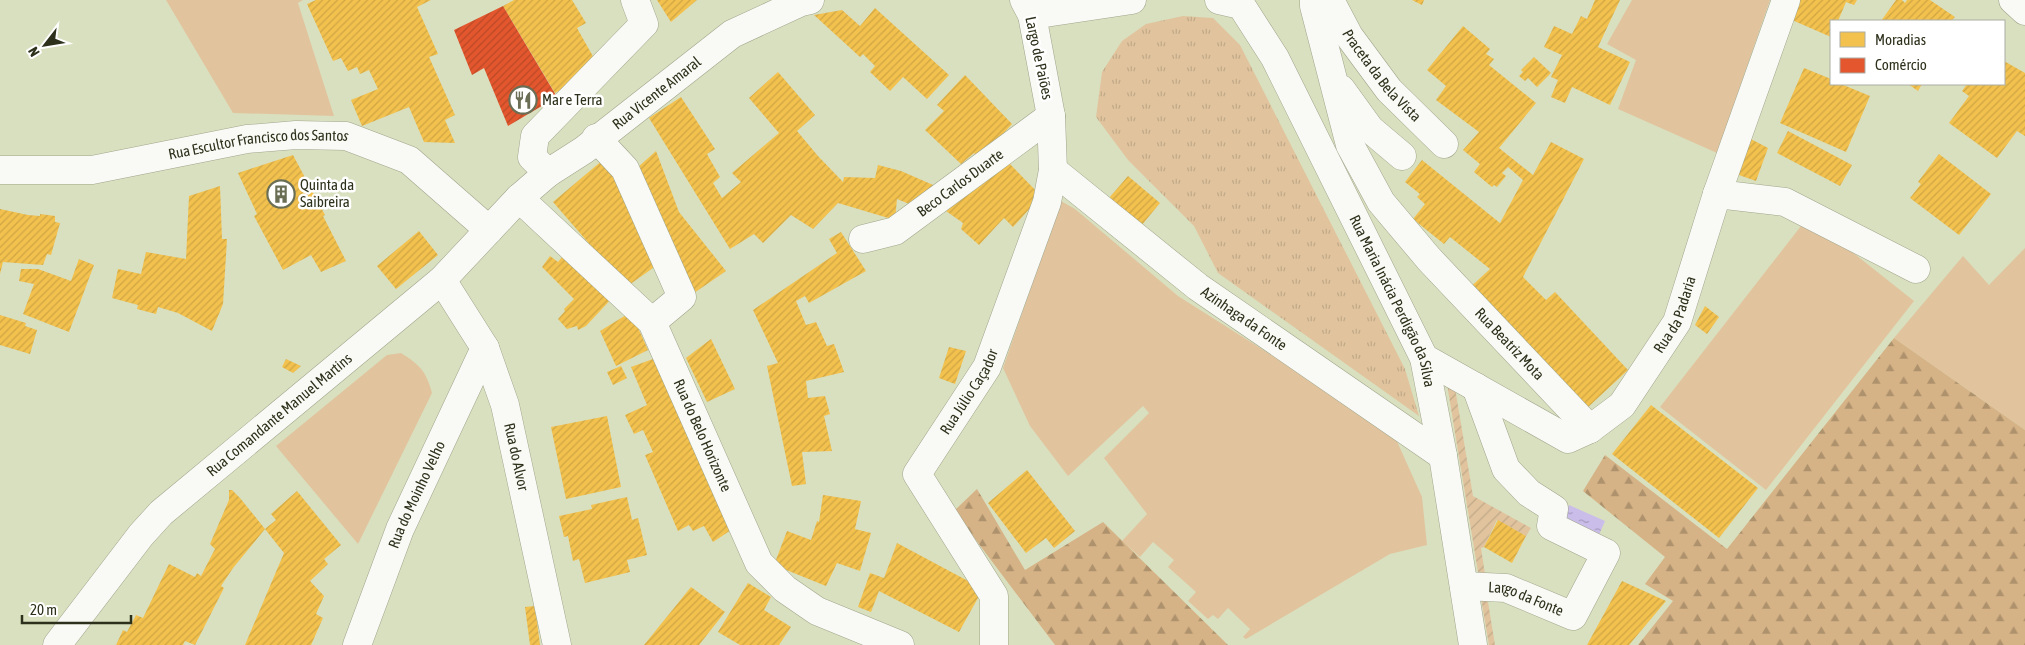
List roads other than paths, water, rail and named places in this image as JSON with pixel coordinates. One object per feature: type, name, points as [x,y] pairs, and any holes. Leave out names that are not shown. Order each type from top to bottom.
[{"type":"street","points":[[548,173],[532,156],[534,136],[644,24],[635,0]]},
{"type":"street","points":[[1028,8],[1132,0]]},
{"type":"street","name":"Rua Maria Inácia Perdigão da Silva","points":[[1219,0],[1241,5],[1275,58],[1424,358],[1443,456],[1473,645]]},
{"type":"street","name":"Rua Beatriz Mota","points":[[1314,0],[1350,145],[1381,202],[1429,259],[1590,429]]},
{"type":"street","name":"Praceta da Bela Vista","points":[[1330,0],[1348,36],[1389,90],[1444,144]]},
{"type":"street","name":"Rua da Padaria","points":[[1424,358],[1568,439],[1590,429],[1622,405],[1676,322],[1717,194],[1786,0]]},
{"type":"street","points":[[2013,0],[2025,11]]},
{"type":"street","name":"Rua Vicente Amaral","points":[[520,198],[548,173],[584,150],[596,138],[732,34],[806,1]]},
{"type":"street","name":"Largo de Paiões","points":[[1028,8],[1051,116]]},
{"type":"street","points":[[1333,79],[1370,129],[1402,156]]},
{"type":"street","name":"Rua Júlio Caçador","points":[[994,645],[994,596],[917,474],[986,367],[1047,202],[1053,170],[1051,116]]},
{"type":"street","name":"Beco Carlos Duarte","points":[[864,239],[895,231],[1051,116]]},
{"type":"street","name":"Rua Escultor Francisco dos Santos","points":[[0,170],[92,170],[247,139],[296,135],[346,136],[409,160],[489,230]]},
{"type":"street","points":[[596,138],[625,170],[682,297],[652,322]]},
{"type":"street","name":"Azinhaga da Fonte","points":[[1053,170],[1198,287],[1443,456]]},
{"type":"street","points":[[1717,194],[1785,202],[1916,269]]},
{"type":"street","name":"Rua do Belo Horizonte","points":[[520,198],[652,322],[759,563],[785,589],[817,611],[900,645]]},
{"type":"street","name":"Rua Comandante Manuel Martins","points":[[56,645],[141,535],[161,513],[442,280],[520,198]]},
{"type":"street","name":"Rua do Alvor","points":[[442,280],[484,348],[505,405],[557,645]]},
{"type":"street","name":"Rua do Moinho Velho","points":[[357,645],[400,529],[484,348]]},
{"type":"street","name":"Largo da Fonte","points":[[1464,586],[1506,588],[1573,616],[1606,553],[1550,526],[1554,509],[1529,493],[1506,469],[1476,387]]},
{"type":"water","points":[[1569,505],[1605,521],[1598,537],[1562,522]]},
{"type":"place","name":"Mar e Terra","points":[[523,100]]},
{"type":"place","name":"Quinta da Saibreira","points":[[281,194]]}]
